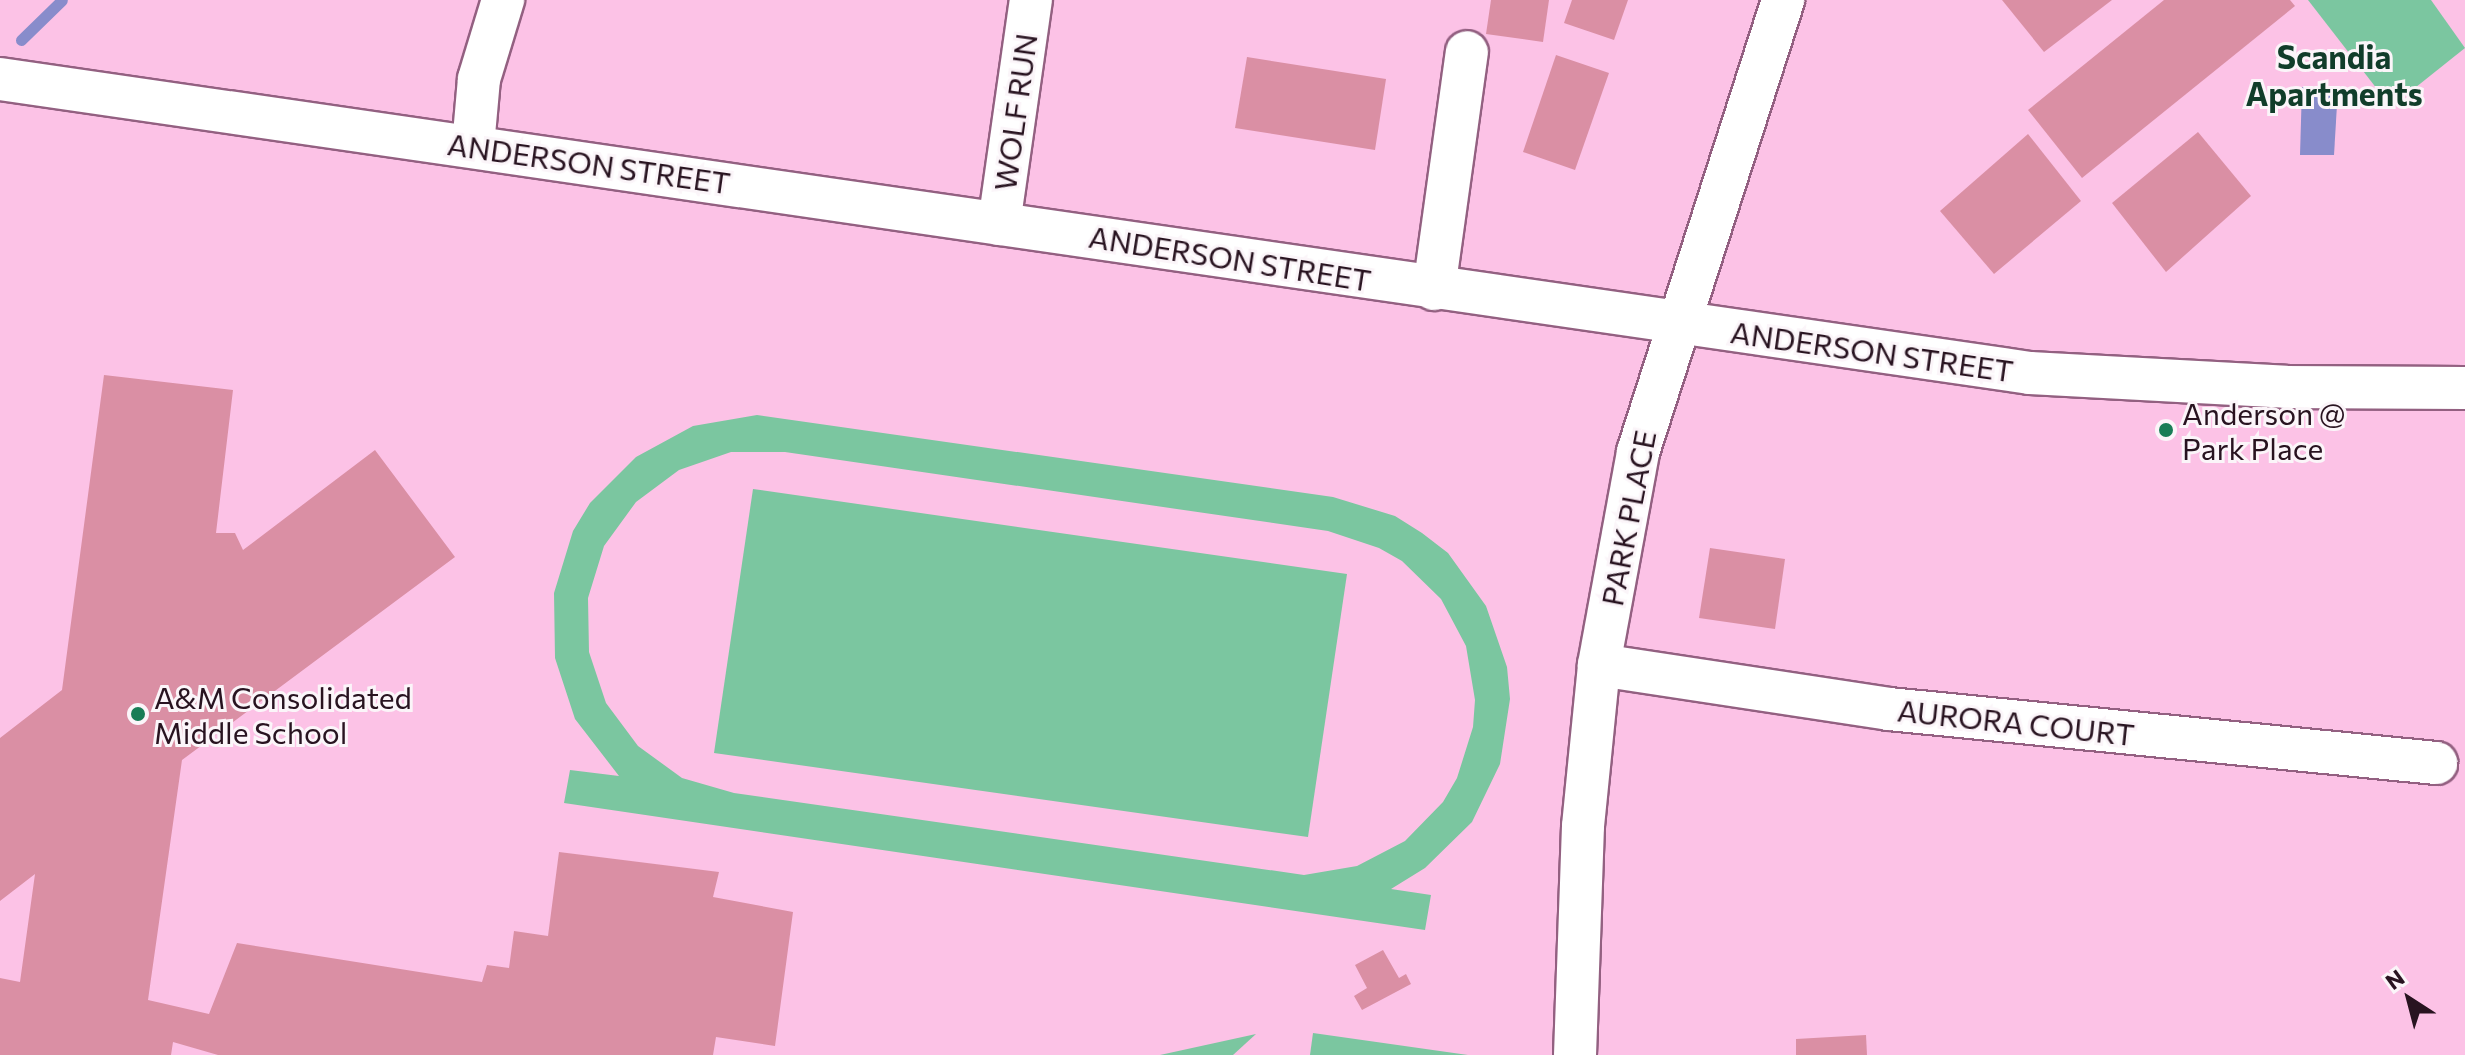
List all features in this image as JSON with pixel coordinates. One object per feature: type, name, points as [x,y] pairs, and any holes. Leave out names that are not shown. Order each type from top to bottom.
[{"type":"street","points":[[473,146],[479,79],[503,0]]},
{"type":"street","name":"WOLF RUN","points":[[999,224],[1031,0]]},
{"type":"street","name":"PARK PLACE","points":[[1575,1055],[1583,826],[1599,665],[1638,452],[1654,392],[1681,326],[1783,0]]},
{"type":"street","points":[[1434,289],[1467,52]]},
{"type":"street","name":"ANDERSON STREET","points":[[0,79],[473,146],[1681,326],[2030,373],[2286,387],[2465,388]]},
{"type":"street","name":"AURORA COURT","points":[[1599,665],[1889,709],[2436,763]]},
{"type":"green space","points":[[2308,0],[2431,0],[2465,48],[2391,107]]},
{"type":"green space","points":[[757,415],[1333,497],[1395,516],[1422,533],[1448,553],[1486,606],[1507,667],[1510,699],[1500,764],[1472,822],[1425,868],[1391,889],[1431,895],[1425,930],[564,803],[570,770],[619,776],[575,719],[555,658],[554,593],[573,531],[590,503],[636,457],[693,426]],"holes":[[[731,452],[785,452],[1328,531],[1379,548],[1402,561],[1441,599],[1466,646],[1475,700],[1473,727],[1457,778],[1443,802],[1405,841],[1357,866],[1304,875],[734,793],[682,778],[638,746],[606,703],[589,652],[588,598],[604,546],[636,502],[679,470]]]},
{"type":"green space","points":[[753,489],[1347,574],[1308,837],[714,753]]},
{"type":"green space","points":[[1313,1033],[1468,1055],[1310,1055]]},
{"type":"green space","points":[[1256,1034],[1233,1055],[1160,1055]]},
{"type":"water","points":[[2302,87],[2338,88],[2334,155],[2300,155]]},
{"type":"building","points":[[1491,0],[1549,0],[1543,42],[1486,34]]},
{"type":"building","points":[[1572,0],[1628,0],[1614,40],[1564,23]]},
{"type":"building","points":[[2002,0],[2112,0],[2044,52]]},
{"type":"building","points":[[2164,0],[2290,0],[2295,6],[2082,178],[2028,110]]},
{"type":"building","points":[[1556,55],[1609,73],[1575,170],[1523,152]]},
{"type":"building","points":[[1247,57],[1386,79],[1375,150],[1235,128]]},
{"type":"building","points":[[2198,132],[2251,196],[2166,272],[2112,203]]},
{"type":"building","points":[[2028,134],[2081,201],[1994,274],[1940,211]]},
{"type":"building","name":"A&M Consolidated Middle School","points":[[104,375],[233,390],[216,533],[235,533],[243,550],[375,450],[455,557],[182,760],[148,1000],[209,1014],[237,943],[482,982],[487,965],[509,968],[514,931],[548,936],[559,852],[719,872],[713,897],[793,912],[775,1046],[716,1037],[713,1055],[218,1055],[173,1042],[171,1055],[0,1055],[0,978],[20,982],[35,874],[0,901],[0,738],[62,690]]},
{"type":"building","points":[[1710,548],[1785,559],[1775,629],[1699,618]]},
{"type":"building","points":[[1383,950],[1399,978],[1406,974],[1411,984],[1362,1010],[1354,996],[1367,988],[1355,965]]},
{"type":"building","points":[[1866,1035],[1867,1055],[1796,1055],[1796,1039]]},
{"type":"waterway","points":[[21,40],[62,0]]},
{"type":"place","name":"Anderson @ Park Place","points":[[2166,430]]},
{"type":"place","name":"A&M Consolidated Middle School","points":[[138,714]]},
{"type":"district","name":"Scandia Apartments","points":[[2334,76]]}]
